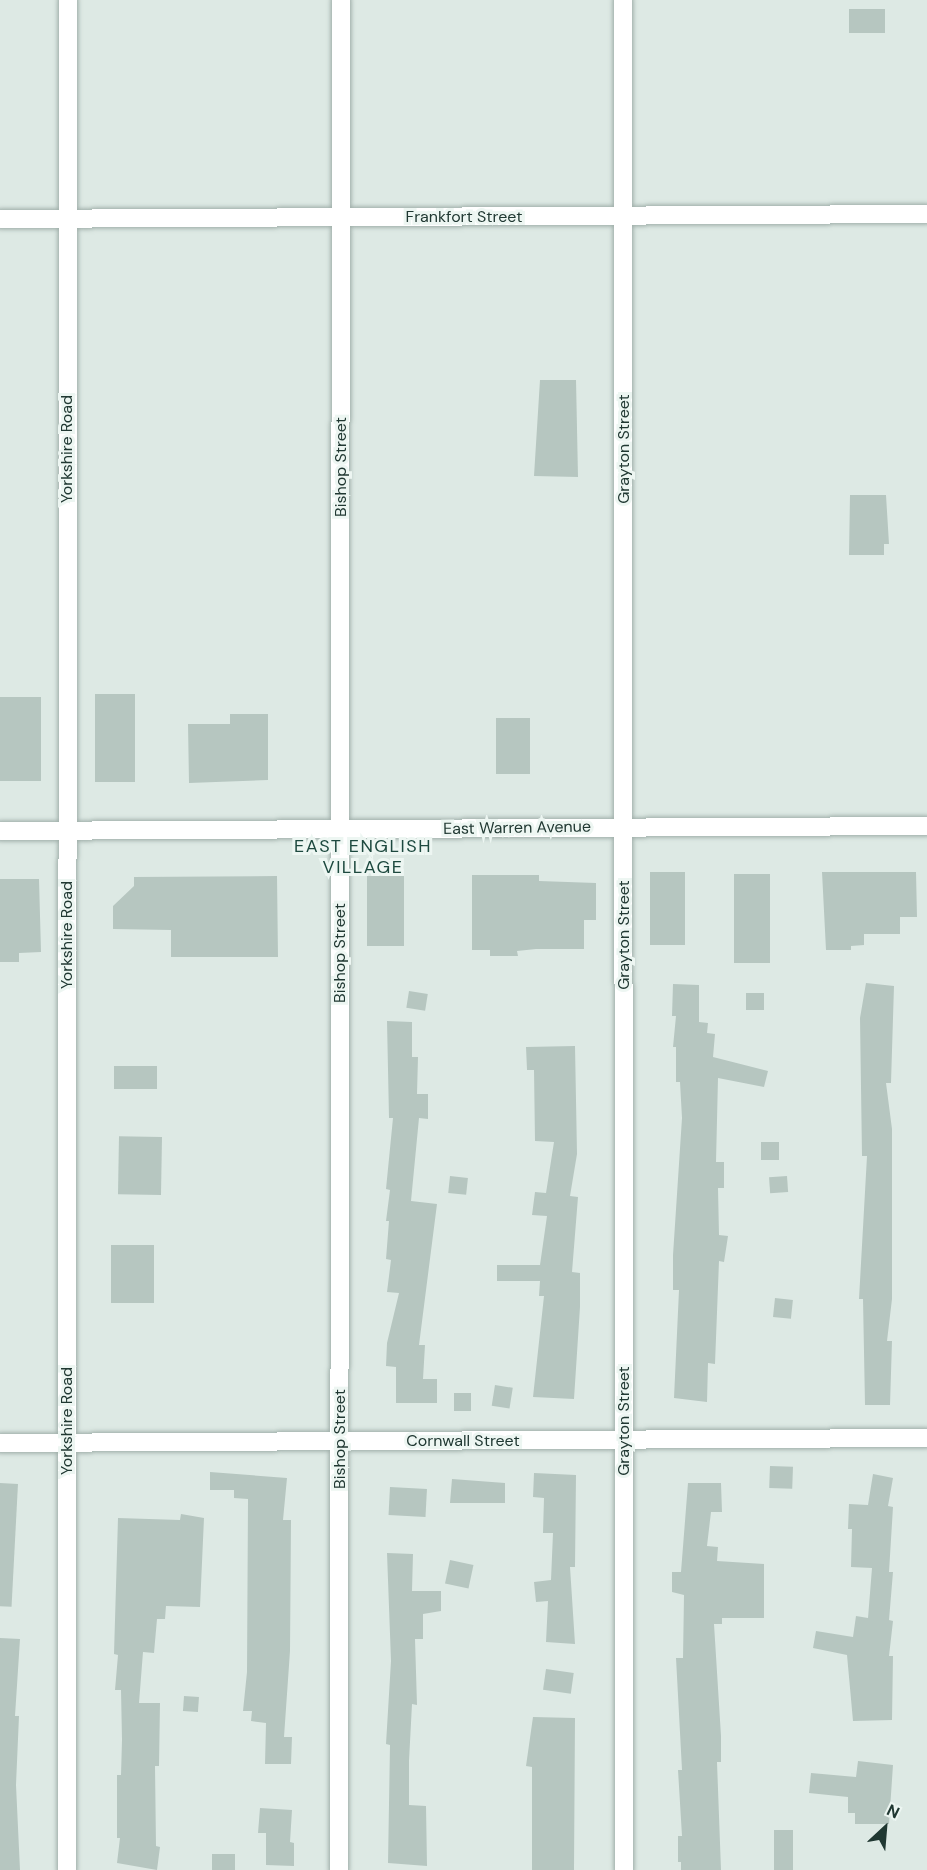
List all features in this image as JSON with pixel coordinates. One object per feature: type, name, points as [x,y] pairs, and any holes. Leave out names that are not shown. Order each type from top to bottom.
[{"type":"street","name":"Yorkshire Road","points":[[67,1870],[68,0]]},
{"type":"street","name":"Bishop Street","points":[[339,1870],[341,0]]},
{"type":"street","name":"Grayton Street","points":[[623,0],[624,1870]]},
{"type":"street","name":"Frankfort Street","points":[[0,219],[927,214]]},
{"type":"street","name":"East Warren Avenue","points":[[0,831],[927,826]]},
{"type":"street","name":"Cornwall Street","points":[[0,1443],[927,1438]]},
{"type":"building","points":[[849,9],[885,9],[885,33],[849,33]]},
{"type":"building","points":[[540,380],[576,380],[578,477],[534,476]]},
{"type":"building","points":[[850,495],[886,495],[889,544],[884,544],[884,555],[849,555]]},
{"type":"building","points":[[95,694],[135,694],[135,782],[95,782]]},
{"type":"building","points":[[0,697],[41,697],[41,781],[0,781]]},
{"type":"building","points":[[230,714],[268,714],[268,780],[189,783],[188,724],[230,724]]},
{"type":"building","points":[[496,718],[530,718],[530,774],[496,774]]},
{"type":"building","points":[[650,872],[685,872],[685,945],[650,945]]},
{"type":"building","points":[[822,872],[916,872],[917,917],[900,917],[900,934],[864,934],[864,945],[851,946],[851,950],[826,950]]},
{"type":"building","points":[[734,874],[770,874],[770,963],[734,963]]},
{"type":"building","points":[[472,875],[539,875],[539,881],[596,883],[596,920],[584,920],[584,949],[517,951],[518,956],[490,956],[490,950],[472,950]]},
{"type":"building","points":[[277,876],[278,957],[171,957],[171,930],[113,929],[113,906],[134,886],[134,877]]},
{"type":"building","points":[[367,876],[404,876],[404,946],[367,946]]},
{"type":"building","points":[[0,879],[39,879],[41,952],[19,953],[19,962],[0,962]]},
{"type":"building","points":[[866,983],[894,986],[891,1083],[886,1083],[892,1129],[892,1299],[887,1341],[892,1341],[890,1405],[865,1405],[863,1299],[859,1299],[867,1156],[862,1156],[860,1018]]},
{"type":"building","points":[[673,984],[699,985],[699,1022],[708,1023],[707,1033],[715,1034],[713,1057],[768,1071],[764,1087],[718,1078],[716,1162],[724,1162],[724,1188],[718,1188],[719,1235],[728,1236],[724,1262],[719,1261],[715,1364],[708,1363],[707,1402],[674,1398],[679,1290],[673,1290],[673,1255],[682,1118],[680,1082],[676,1082],[676,1047],[673,1047],[676,1016],[672,1016]]},
{"type":"building","points":[[409,991],[428,994],[425,1011],[406,1008]]},
{"type":"building","points":[[746,993],[764,993],[764,1010],[746,1010]]},
{"type":"building","points":[[387,1021],[412,1022],[412,1057],[418,1057],[417,1094],[428,1094],[428,1119],[419,1118],[411,1201],[437,1204],[419,1345],[425,1345],[423,1379],[437,1379],[437,1403],[396,1403],[396,1367],[386,1366],[387,1343],[399,1293],[387,1292],[391,1260],[386,1259],[389,1221],[386,1221],[390,1190],[386,1189],[393,1118],[389,1118]]},
{"type":"building","points":[[575,1046],[577,1154],[570,1196],[578,1197],[572,1272],[580,1273],[580,1307],[574,1399],[533,1397],[544,1296],[539,1296],[540,1281],[497,1281],[497,1265],[540,1265],[547,1216],[532,1215],[535,1192],[546,1193],[554,1142],[535,1141],[534,1070],[527,1070],[526,1047]]},
{"type":"building","points":[[114,1066],[157,1066],[157,1089],[114,1089]]},
{"type":"building","points":[[119,1136],[162,1137],[161,1195],[118,1194]]},
{"type":"building","points":[[761,1142],[779,1142],[779,1160],[761,1160]]},
{"type":"building","points":[[450,1176],[468,1178],[466,1195],[448,1193]]},
{"type":"building","points":[[787,1176],[788,1192],[770,1193],[769,1177]]},
{"type":"building","points":[[111,1245],[154,1245],[154,1303],[111,1303]]},
{"type":"building","points":[[775,1298],[793,1300],[791,1319],[773,1317]]},
{"type":"building","points":[[495,1385],[513,1388],[509,1409],[492,1406]]},
{"type":"building","points":[[454,1393],[471,1393],[471,1411],[454,1411]]},
{"type":"building","points":[[770,1466],[793,1467],[792,1489],[769,1488]]},
{"type":"building","points":[[210,1472],[287,1478],[283,1520],[291,1520],[290,1651],[284,1737],[292,1737],[291,1764],[265,1764],[266,1723],[251,1721],[252,1711],[243,1711],[247,1672],[248,1499],[234,1498],[234,1490],[210,1490]]},
{"type":"building","points":[[534,1473],[576,1475],[575,1567],[570,1567],[575,1644],[546,1642],[548,1601],[536,1602],[534,1582],[551,1580],[553,1533],[543,1533],[544,1498],[533,1497]]},
{"type":"building","points":[[873,1474],[893,1478],[888,1506],[893,1507],[889,1572],[893,1572],[889,1620],[893,1621],[889,1656],[893,1656],[892,1720],[853,1721],[847,1655],[813,1648],[816,1631],[853,1637],[856,1616],[868,1618],[872,1568],[851,1567],[852,1529],[848,1529],[849,1504],[868,1505]]},
{"type":"building","points":[[452,1479],[505,1483],[505,1503],[450,1503]]},
{"type":"building","points":[[0,1483],[18,1484],[12,1607],[0,1606]]},
{"type":"building","points":[[688,1483],[721,1483],[722,1512],[711,1512],[707,1546],[718,1547],[717,1561],[764,1564],[764,1618],[722,1618],[722,1624],[714,1624],[721,1736],[721,1762],[717,1762],[721,1870],[681,1870],[681,1862],[678,1862],[678,1836],[682,1836],[678,1770],[682,1770],[676,1658],[683,1658],[684,1595],[672,1592],[672,1572],[681,1572]]},
{"type":"building","points":[[390,1487],[427,1489],[425,1517],[389,1515]]},
{"type":"building","points":[[181,1514],[204,1518],[200,1607],[166,1606],[165,1619],[157,1619],[154,1653],[143,1652],[139,1703],[160,1703],[159,1766],[155,1766],[156,1846],[160,1847],[157,1870],[117,1863],[120,1838],[117,1838],[117,1775],[121,1775],[122,1740],[121,1690],[115,1690],[118,1655],[114,1654],[118,1518],[180,1520]]},
{"type":"building","points":[[387,1553],[413,1554],[412,1591],[441,1591],[441,1611],[423,1614],[423,1639],[415,1639],[417,1705],[412,1704],[409,1805],[426,1806],[427,1866],[388,1863],[390,1745],[386,1744],[391,1661]]},
{"type":"building","points":[[450,1560],[473,1565],[468,1588],[445,1583]]},
{"type":"building","points":[[0,1638],[20,1639],[15,1716],[19,1716],[16,1785],[20,1870],[0,1870]]},
{"type":"building","points":[[546,1669],[574,1673],[571,1694],[543,1690]]},
{"type":"building","points":[[184,1696],[199,1697],[198,1712],[183,1711]]},
{"type":"building","points":[[533,1717],[575,1718],[574,1870],[532,1870],[532,1767],[526,1766]]},
{"type":"building","points":[[858,1761],[893,1765],[889,1824],[855,1824],[855,1813],[848,1813],[848,1797],[809,1793],[811,1773],[856,1777]]},
{"type":"building","points":[[260,1808],[292,1810],[290,1842],[294,1843],[294,1866],[266,1865],[266,1833],[258,1833]]},
{"type":"building","points":[[774,1830],[793,1830],[793,1870],[774,1870]]},
{"type":"building","points":[[212,1854],[235,1854],[235,1870],[212,1870]]},
{"type":"district","name":"EAST ENGLISH VILLAGE","points":[[363,857]]}]
